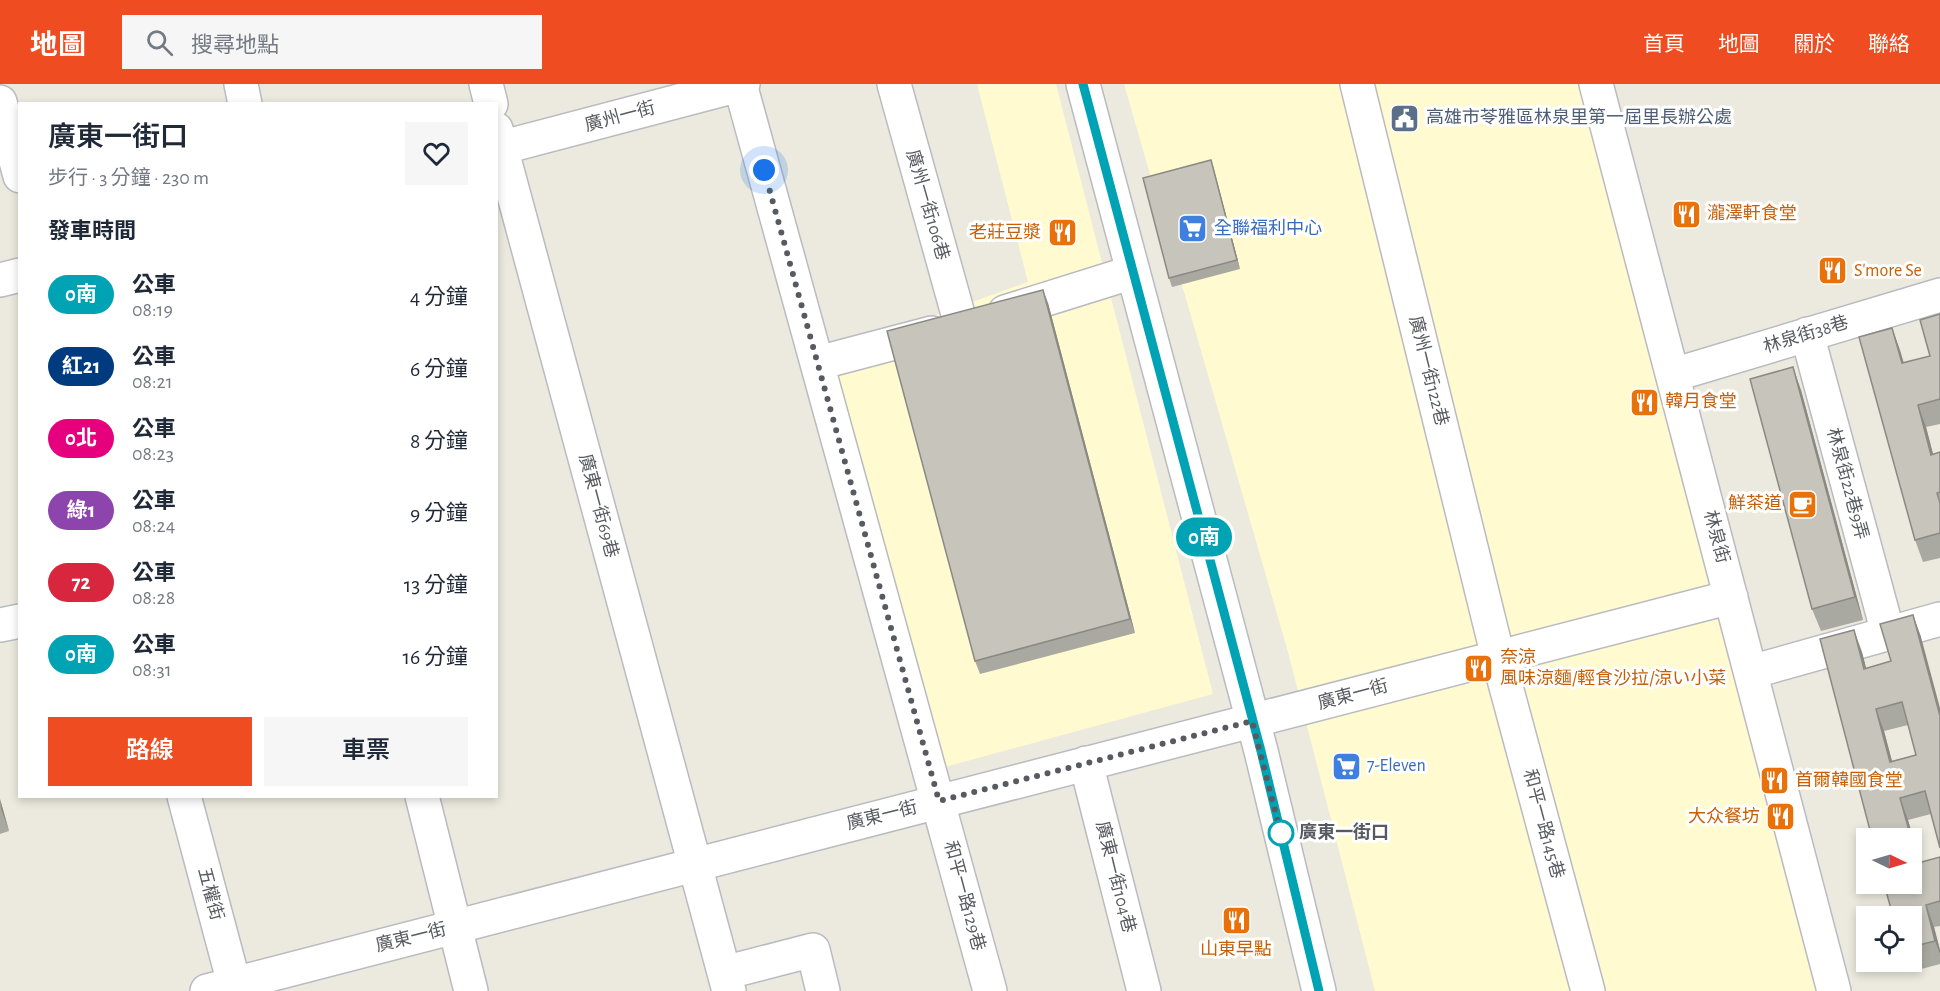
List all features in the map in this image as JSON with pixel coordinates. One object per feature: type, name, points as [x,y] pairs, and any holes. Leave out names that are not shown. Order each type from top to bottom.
[{"type":"street","points":[[241,84],[245,102]]},
{"type":"street","points":[[486,84],[490,102]]},
{"type":"street","name":"廣州一街","points":[[498,142],[741,84]]},
{"type":"street","name":"和平一路129巷","points":[[741,84],[990,991]]},
{"type":"street","name":"廣州一街106巷","points":[[894,84],[961,325]]},
{"type":"street","points":[[1083,84],[1252,721],[1319,991]]},
{"type":"street","name":"廣州一街122巷","points":[[1357,84],[1498,657]]},
{"type":"street","name":"林泉街","points":[[1596,84],[1834,991]]},
{"type":"street","points":[[0,102],[18,169]]},
{"type":"street","name":"廣東一街69巷","points":[[498,142],[727,982]]},
{"type":"street","points":[[818,363],[961,325],[1133,272]]},
{"type":"street","points":[[0,280],[18,276]]},
{"type":"street","name":"林泉街38巷","points":[[1673,375],[1940,295]]},
{"type":"street","name":"林泉街22巷9弄","points":[[1807,334],[1888,633]]},
{"type":"street","name":"廣東一街","points":[[225,989],[455,926],[1731,597]]},
{"type":"street","points":[[1751,672],[1940,618]]},
{"type":"street","points":[[0,625],[18,621]]},
{"type":"street","name":"和平一路145巷","points":[[1498,657],[1588,991]]},
{"type":"street","name":"廣東一街104巷","points":[[1086,763],[1144,991]]},
{"type":"street","name":"五權街","points":[[185,798],[225,989]]},
{"type":"street","points":[[423,798],[471,991]]},
{"type":"street","points":[[727,982],[813,950],[823,991]]},
{"type":"shaded area","points":[[977,84],[1056,84],[1213,694],[912,776],[801,364],[1028,282]]},
{"type":"shaded area","points":[[1124,84],[1580,84],[1820,991],[1375,991],[1288,652]]},
{"type":"building","name":"全聯福利中心","points":[[1211,160],[1237,260],[1169,278],[1143,178]]},
{"type":"building","points":[[1043,290],[1130,619],[975,661],[887,331]]},
{"type":"building","points":[[1940,314],[1940,399],[1918,405],[1931,455],[1940,452],[1940,492],[1937,493],[1940,503],[1940,533],[1915,540],[1859,337],[1892,328],[1902,363],[1930,356],[1920,320]]},
{"type":"building","points":[[1793,367],[1855,597],[1812,609],[1750,379]]},
{"type":"building","points":[[1913,615],[1940,716],[1940,848],[1925,791],[1900,798],[1908,828],[1869,828],[1820,639],[1854,630],[1864,669],[1891,661],[1880,624]],"holes":[[[1902,702],[1916,755],[1890,762],[1876,709]]]},
{"type":"building","points":[[1940,857],[1940,901],[1926,905],[1935,941],[1922,944],[1922,906],[1890,906],[1887,894],[1922,894],[1922,862]]},
{"type":"bus line","name":"0南","points":[[1083,84],[1261,751],[1319,991]]},
{"type":"place","name":"高雄市苓雅區林泉里第一屆里長辦公處","points":[[1405,118]]},
{"type":"place","name":"瀧澤軒食堂","points":[[1686,214]]},
{"type":"place","name":"全聯福利中心","points":[[1193,229]]},
{"type":"place","name":"老莊豆漿","points":[[1062,233]]},
{"type":"place","name":"S'more Se","points":[[1833,271]]},
{"type":"place","name":"韓月食堂","points":[[1644,402]]},
{"type":"place","name":"鮮茶道","points":[[1803,504]]},
{"type":"place","name":"奈涼 風味涼麵/輕食沙拉/涼い小菜","points":[[1479,668]]},
{"type":"place","name":"7-Eleven","points":[[1346,766]]},
{"type":"place","name":"首爾韓國食堂","points":[[1774,781]]},
{"type":"place","name":"大众餐坊","points":[[1781,817]]},
{"type":"place","name":"廣東一街口","points":[[1281,833]]},
{"type":"place","name":"山東早點","points":[[1236,921]]},
{"type":"route","points":[[764,170],[939,801],[1252,721],[1282,838],[1281,833]]}]
